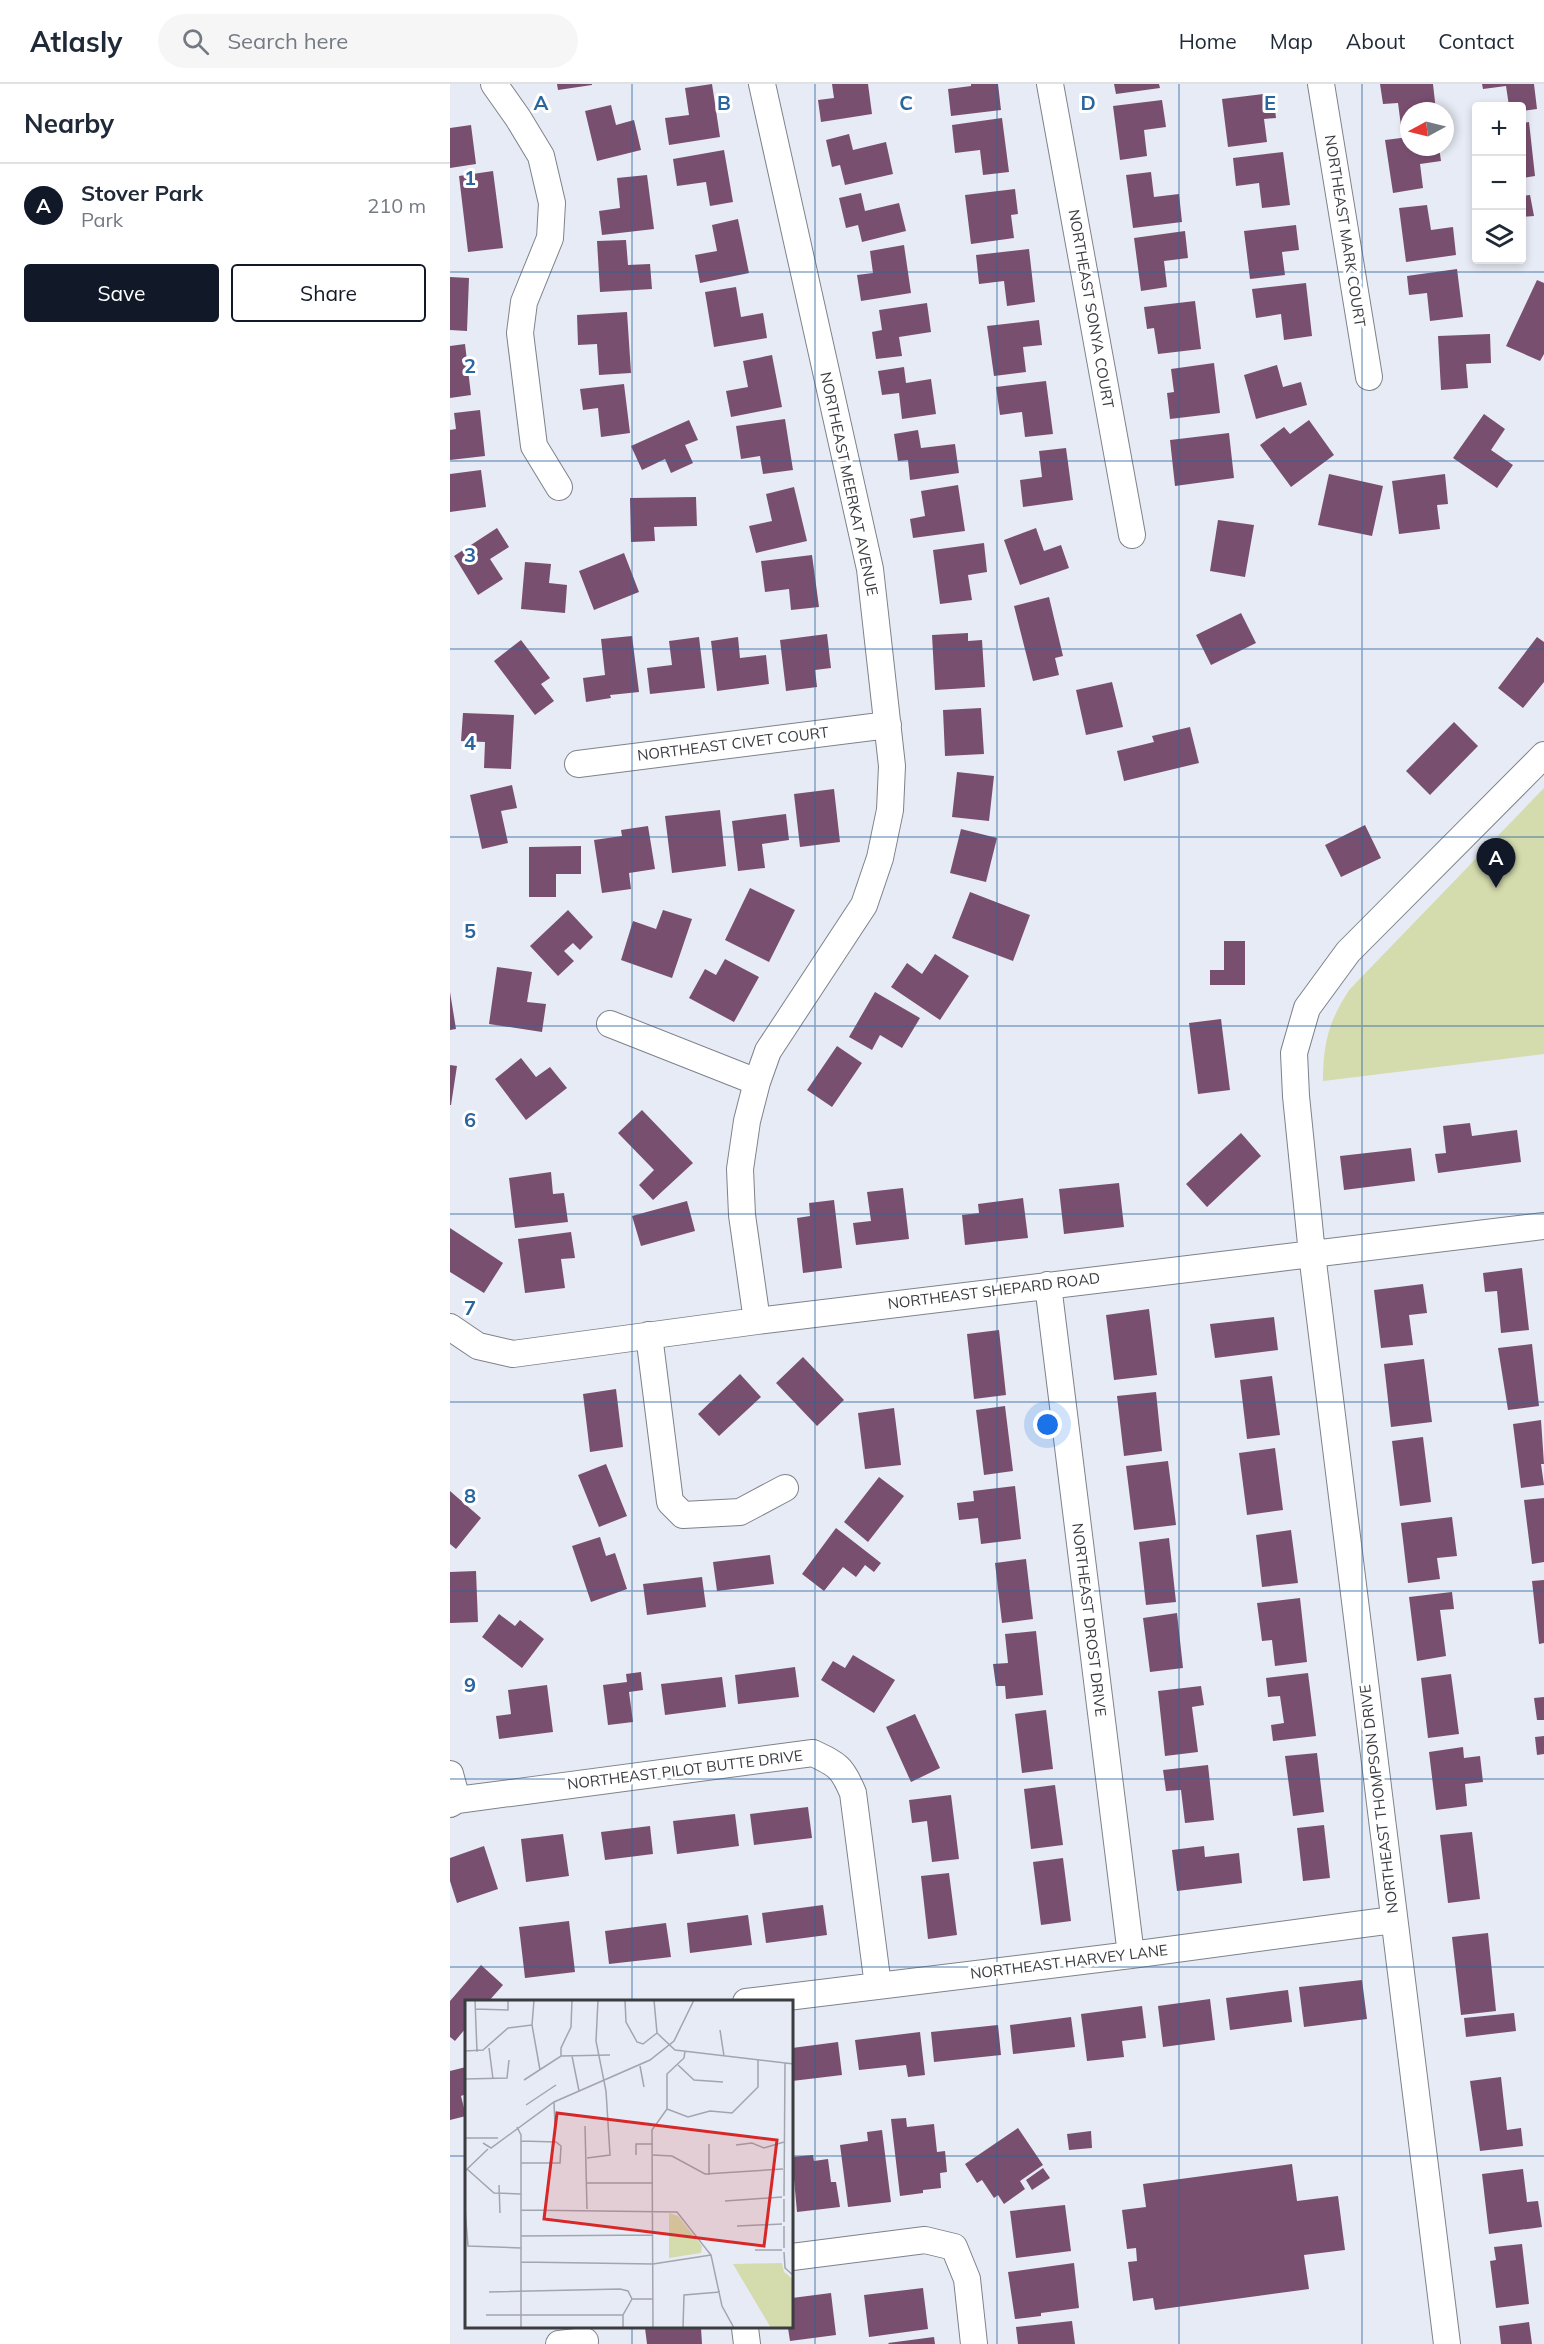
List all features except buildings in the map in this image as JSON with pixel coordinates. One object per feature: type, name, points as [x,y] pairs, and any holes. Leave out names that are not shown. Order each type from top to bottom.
[{"type":"street","points":[[494,84],[541,156],[552,203],[549,238],[524,302],[520,333],[534,446],[559,487]]},
{"type":"street","name":"NORTHEAST MEERKAT AVENUE","points":[[757,1321],[742,1215],[740,1169],[747,1121],[768,1051],[864,905],[880,858],[890,810],[892,766],[870,569],[762,84]]},
{"type":"street","name":"NORTHEAST SONYA COURT","points":[[1050,84],[1132,535]]},
{"type":"street","name":"NORTHEAST MARK COURT","points":[[1321,84],[1369,377]]},
{"type":"street","name":"NORTHEAST CIVET COURT","points":[[578,764],[888,725]]},
{"type":"street","name":"NORTHEAST THOMPSON DRIVE","points":[[1447,2344],[1312,1254],[1296,1096],[1294,1053],[1307,1008],[1348,952],[1544,755]]},
{"type":"street","points":[[610,1024],[757,1082]]},
{"type":"street","name":"NORTHEAST SHEPARD ROAD","points":[[450,1327],[478,1346],[513,1354],[757,1321],[1544,1226]]},
{"type":"street","name":"NORTHEAST DROST DRIVE","points":[[1048,1285],[1131,1955]]},
{"type":"street","points":[[649,1335],[670,1502],[683,1515],[740,1512],[785,1488]]},
{"type":"street","name":"NORTHEAST PILOT BUTTE DRIVE","points":[[454,1802],[813,1754],[836,1764],[846,1777],[853,1793],[878,1986]]},
{"type":"street","points":[[450,1774],[454,1802]]},
{"type":"street","name":"NORTHEAST HARVEY LANE","points":[[762,2000],[1393,1920]]},
{"type":"street","points":[[794,2257],[925,2240],[954,2247],[967,2279],[974,2344]]},
{"type":"street","points":[[745,2329],[747,2344]]},
{"type":"street","points":[[559,2344],[585,2341]]},
{"type":"green space","points":[[1544,788],[1544,1054],[1323,1081],[1324,1055],[1329,1032],[1337,1011],[1350,989]]},
{"type":"place","name":"Stover Park","points":[[1496,888]]}]
